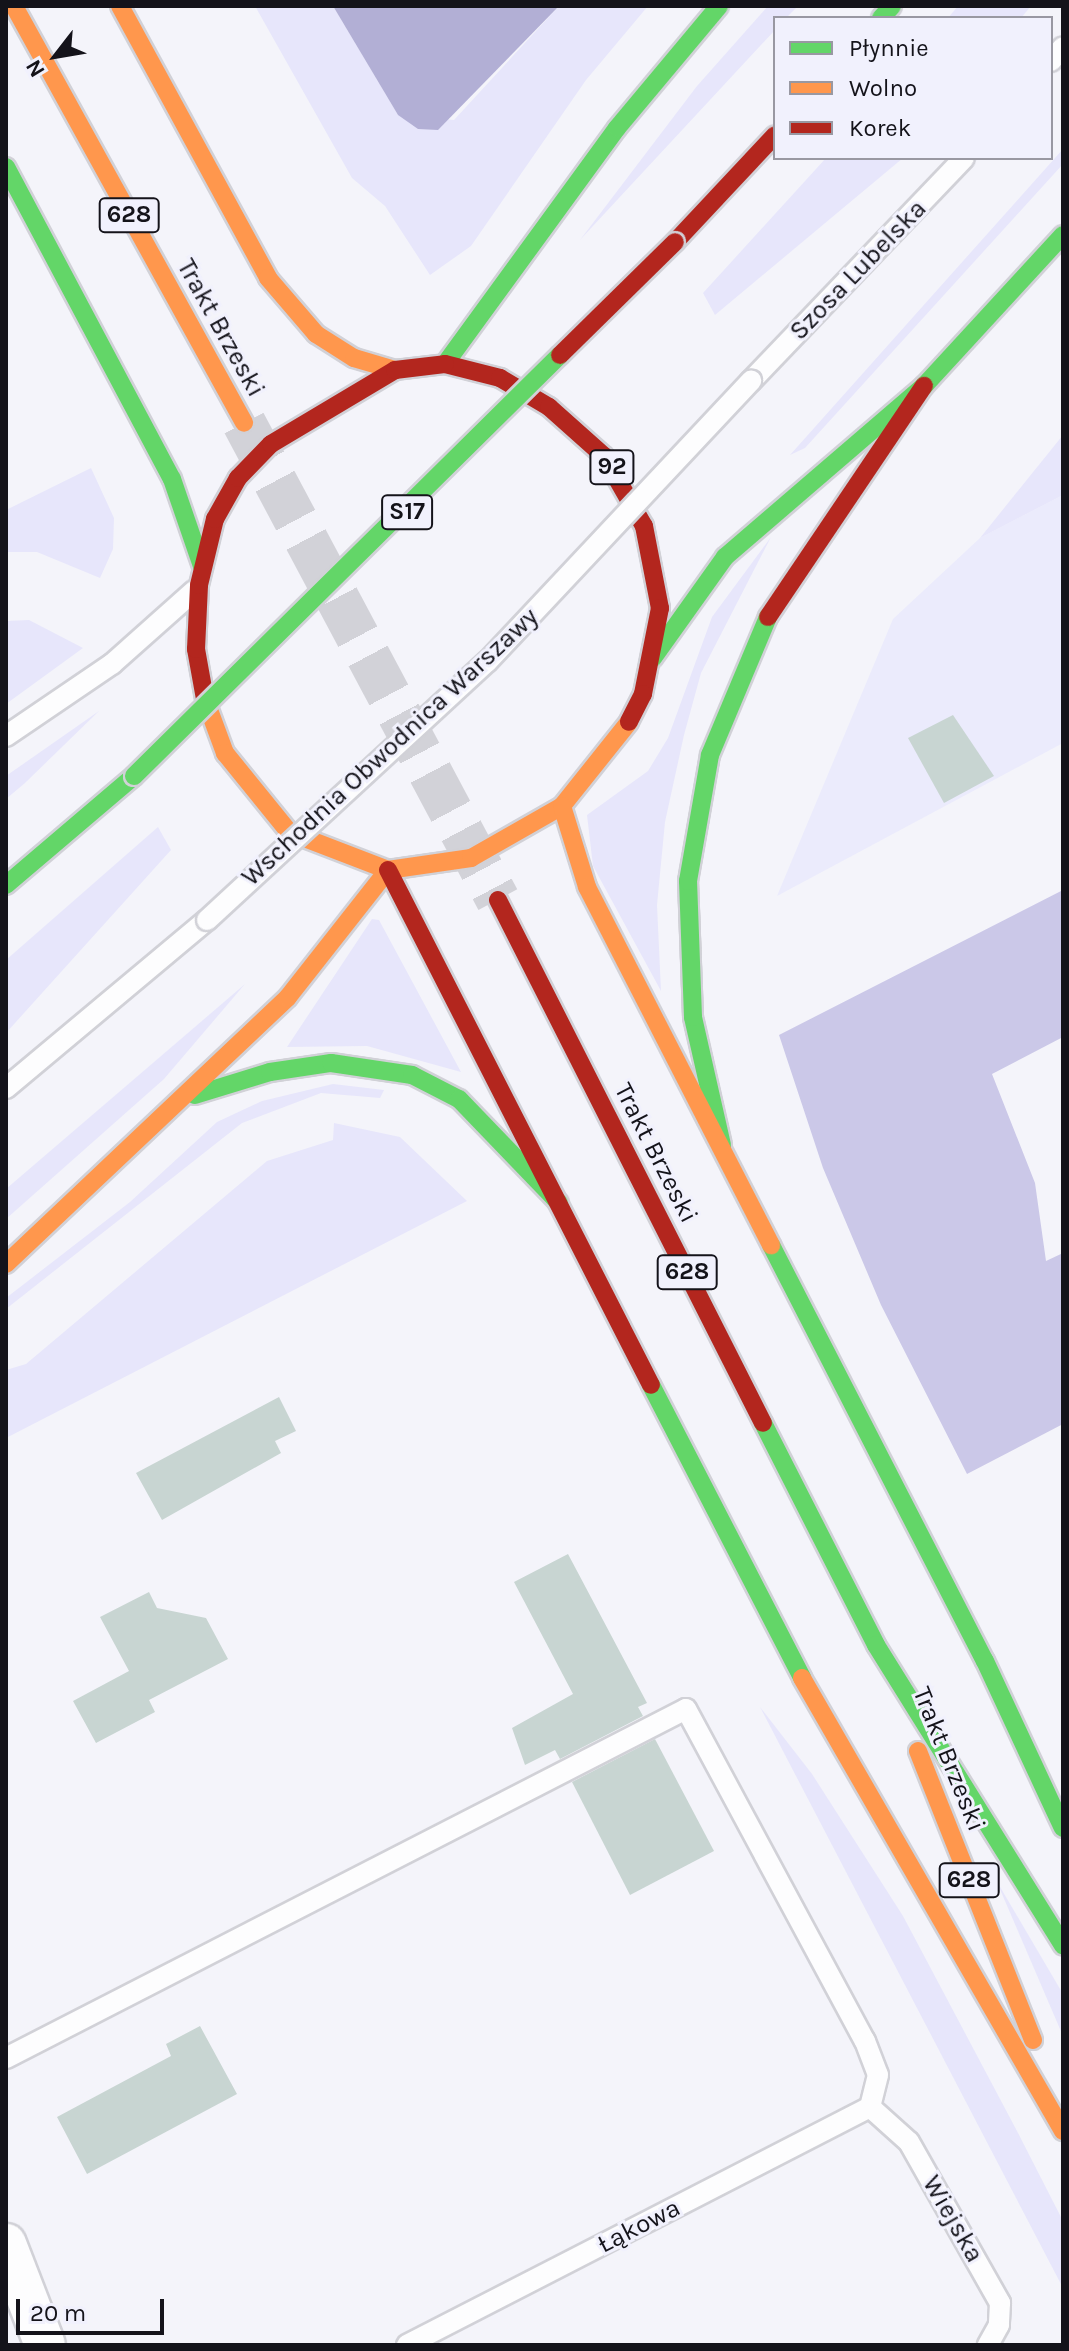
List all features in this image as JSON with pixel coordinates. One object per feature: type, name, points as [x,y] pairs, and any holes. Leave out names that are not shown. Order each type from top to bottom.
[{"type":"main road","name":"Trakt Brzeski","points":[[14,6],[244,423]]},
{"type":"main road","points":[[120,6],[268,278],[316,334],[354,358],[395,370]]},
{"type":"main road","points":[[445,364],[617,128],[719,6]]},
{"type":"main road","name":"S17","points":[[6,885],[134,776],[675,242],[773,137]]},
{"type":"main road","points":[[6,167],[172,479],[201,576]]},
{"type":"main road","points":[[653,658],[725,557],[924,386],[1063,235]]},
{"type":"main road","name":"92","points":[[445,364],[500,378],[549,407],[612,468],[644,526],[655,567],[660,608],[653,658],[623,734],[562,806],[471,858],[388,870],[289,832],[225,753],[203,694],[196,649],[201,576],[215,519],[238,478],[271,444],[395,370],[445,364]]},
{"type":"main road","points":[[722,1145],[693,1017],[690,962],[688,881],[710,755],[776,599],[924,386]]},
{"type":"main road","points":[[562,806],[587,887],[985,1661],[1063,1828]]},
{"type":"main road","points":[[6,1264],[189,1097],[315,968],[388,870],[787,1653],[1063,2131]]},
{"type":"main road","name":"Trakt Brzeski","points":[[498,900],[876,1645],[1063,1946]]},
{"type":"main road","points":[[189,1097],[298,1066],[345,1064],[412,1075],[459,1099],[559,1203]]},
{"type":"main road","name":"Trakt Brzeski","points":[[876,1645],[1063,2115]]},
{"type":"street","points":[[6,2244],[45,2345]]},
{"type":"lane","name":"Szosa Lubelska","points":[[751,381],[962,160]]},
{"type":"lane","name":"Wschodnia Obwodnica Warszawy","points":[[6,1088],[207,920],[487,662],[751,381]]},
{"type":"lane","points":[[6,736],[112,664],[201,576]]},
{"type":"lane","points":[[6,2058],[686,1709],[865,2041],[878,2075],[870,2107]]},
{"type":"lane","name":"Łąkowa","points":[[407,2345],[870,2107]]},
{"type":"lane","name":"Wiejska","points":[[870,2107],[909,2142],[1000,2303],[999,2325],[988,2345]]},
{"type":"shaded area","points":[[255,6],[333,6],[398,115],[454,120],[559,6],[648,6],[586,80],[471,246],[430,275],[385,206],[352,178]]},
{"type":"shaded area","points":[[768,6],[798,6],[788,16],[773,16],[773,32],[580,240],[697,86]]},
{"type":"shaded area","points":[[958,6],[1031,6],[1023,16],[950,16]]},
{"type":"shaded area","points":[[1063,149],[1063,164],[805,448],[790,455]]},
{"type":"shaded area","points":[[824,160],[901,160],[715,315],[703,293]]},
{"type":"shaded area","points":[[1063,435],[1063,495],[980,538]]},
{"type":"shaded area","points":[[91,468],[114,518],[113,549],[100,578],[37,552],[6,552],[6,510]]},
{"type":"shaded area","points":[[1063,495],[1063,743],[777,896],[893,619],[980,538]]},
{"type":"shaded area","points":[[771,537],[701,673],[684,735],[665,822],[657,905],[661,991],[593,866],[587,815],[648,771],[668,738],[712,617]]},
{"type":"shaded area","points":[[29,620],[83,648],[6,704],[6,621]]},
{"type":"shaded area","points":[[99,711],[25,783],[6,799],[6,776]]},
{"type":"shaded area","points":[[158,827],[171,850],[6,1033],[6,960]]},
{"type":"shaded area","points":[[1063,890],[1063,1037],[992,1074],[1035,1183],[1046,1261],[1063,1253],[1063,1424],[967,1474],[881,1305],[823,1168],[779,1035]]},
{"type":"shaded area","points":[[372,919],[379,920],[461,1072],[367,1046],[287,1047]]},
{"type":"shaded area","points":[[245,984],[164,1079],[6,1219],[6,1189]]},
{"type":"shaded area","points":[[333,1084],[384,1090],[380,1098],[321,1093],[242,1123],[6,1309],[6,1298],[130,1202],[217,1122],[262,1101]]},
{"type":"shaded area","points":[[334,1123],[400,1137],[467,1201],[6,1438],[6,1370],[26,1364],[267,1161],[333,1140]]},
{"type":"shaded area","points":[[760,1707],[812,1774],[903,1916],[1017,2131],[1063,2221],[1063,2288]]},
{"type":"shaded area","points":[[996,1880],[1063,1994],[1063,2036]]},
{"type":"water","points":[[333,6],[559,6],[438,130],[418,129],[398,115]]},
{"type":"building","points":[[953,715],[994,776],[944,803],[908,738]]},
{"type":"building","points":[[279,1397],[296,1431],[275,1441],[281,1453],[162,1520],[136,1473]]},
{"type":"building","points":[[568,1554],[647,1703],[638,1707],[643,1716],[560,1759],[555,1750],[525,1765],[512,1728],[573,1694],[514,1582]]},
{"type":"building","points":[[149,1592],[157,1608],[206,1618],[228,1659],[149,1700],[155,1712],[96,1743],[73,1701],[129,1671],[100,1617]]},
{"type":"building","points":[[655,1739],[714,1851],[630,1895],[572,1782]]},
{"type":"building","points":[[200,2026],[237,2094],[87,2174],[57,2117],[171,2056],[166,2044]]},
{"type":"tunnel","points":[[244,423],[498,900]]},
{"type":"traffic: fast","points":[[445,364],[617,128],[719,6]]},
{"type":"traffic: fast","points":[[883,16],[892,6]]},
{"type":"traffic: fast","points":[[6,167],[172,479],[202,566]]},
{"type":"traffic: fast","points":[[653,658],[725,557],[924,386],[1063,235]]},
{"type":"traffic: fast","points":[[134,776],[560,355]]},
{"type":"traffic: fast","points":[[722,1145],[693,1017],[688,881],[710,755],[768,617]]},
{"type":"traffic: fast","points":[[6,885],[134,776]]},
{"type":"traffic: fast","points":[[195,1095],[270,1072],[331,1063],[412,1075],[459,1099],[559,1203]]},
{"type":"traffic: fast","points":[[771,1245],[985,1661],[1063,1828]]},
{"type":"traffic: fast","points":[[651,1385],[802,1678]]},
{"type":"traffic: fast","points":[[763,1423],[876,1645],[1063,1946]]},
{"type":"traffic: slow","points":[[14,6],[244,423]]},
{"type":"traffic: slow","points":[[120,6],[268,278],[316,334],[354,358],[395,370]]},
{"type":"traffic: slow","points":[[205,699],[225,753],[289,832],[388,870],[471,858],[562,806],[629,722]]},
{"type":"traffic: slow","points":[[562,806],[587,887],[771,1245]]},
{"type":"traffic: slow","points":[[6,1264],[288,997],[388,870]]},
{"type":"traffic: slow","points":[[802,1678],[1063,2131]]},
{"type":"traffic: slow","points":[[918,1751],[1033,2040]]},
{"type":"traffic: jam","points":[[675,242],[773,137]]},
{"type":"traffic: jam","points":[[560,355],[675,242]]},
{"type":"traffic: jam","points":[[445,364],[500,378],[549,407],[604,456],[644,526],[660,608],[643,694],[629,722]]},
{"type":"traffic: jam","points":[[205,699],[196,649],[199,585],[215,519],[238,478],[271,444],[395,370],[445,364]]},
{"type":"traffic: jam","points":[[768,617],[924,386]]},
{"type":"traffic: jam","points":[[388,870],[651,1385]]},
{"type":"traffic: jam","points":[[498,900],[763,1423]]}]
